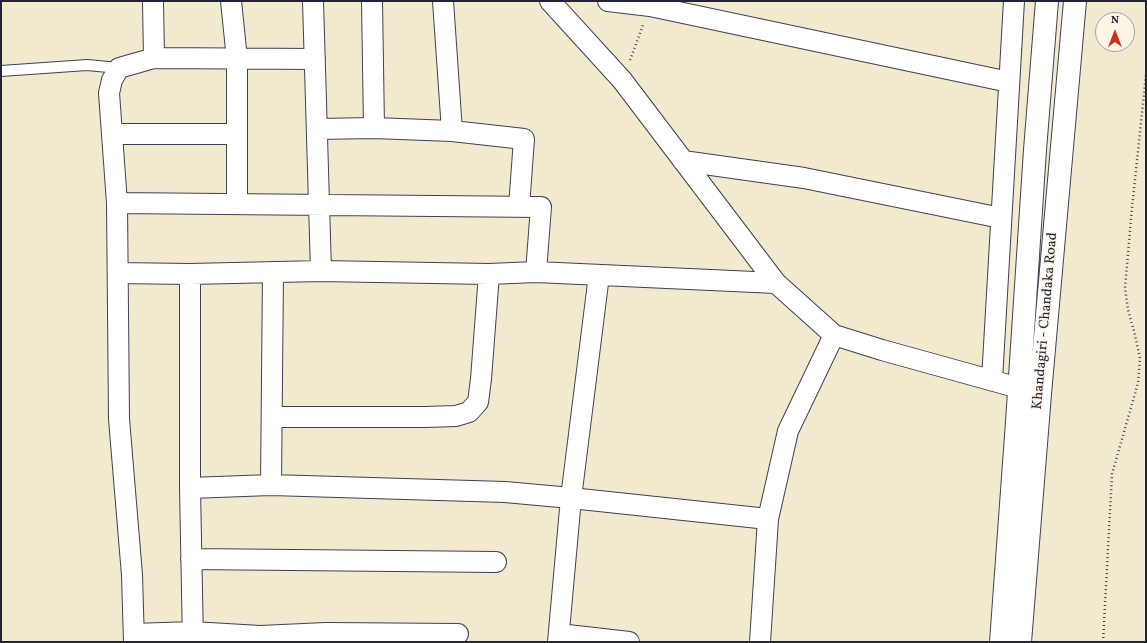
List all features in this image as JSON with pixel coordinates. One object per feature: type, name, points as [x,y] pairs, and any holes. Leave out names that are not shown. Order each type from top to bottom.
[{"type":"main road","name":"Khandagiri - Chandaka Road","points":[[1001,642],[1035,150],[1047,1]]},
{"type":"main road","name":"Khandagiri - Chandaka Road","points":[[1020,642],[1039,401],[1075,1]]},
{"type":"main road","points":[[1035,150],[1061,153]]},
{"type":"street","points":[[153,1],[154,58]]},
{"type":"street","points":[[231,1],[237,59],[237,204]]},
{"type":"street","points":[[313,1],[321,271]]},
{"type":"street","points":[[372,1],[374,128]]},
{"type":"street","points":[[443,1],[452,131]]},
{"type":"street","points":[[550,1],[622,80],[776,283],[834,334],[882,350],[1019,388]]},
{"type":"street","points":[[608,1],[650,4],[1009,82]]},
{"type":"street","points":[[992,380],[1014,1]]},
{"type":"street","points":[[315,60],[154,58],[119,68],[112,80],[109,93],[117,203],[119,420],[132,575],[134,638],[260,636],[402,638],[458,634]]},
{"type":"street","points":[[317,129],[374,128],[452,131],[524,139],[519,207]]},
{"type":"street","points":[[112,134],[237,134]]},
{"type":"street","points":[[683,161],[804,178],[1001,218]]},
{"type":"street","points":[[117,203],[541,207],[536,272]]},
{"type":"street","points":[[118,273],[190,274],[321,271],[489,274],[536,272],[776,283]]},
{"type":"street","points":[[271,485],[273,272]]},
{"type":"street","points":[[190,274],[192,637]]},
{"type":"street","points":[[272,417],[425,417],[456,416],[469,412],[478,402],[489,274]]},
{"type":"street","points":[[599,275],[571,498],[558,638],[629,642]]},
{"type":"street","points":[[760,642],[768,519],[788,431],[834,334]]},
{"type":"street","points":[[190,488],[271,485],[505,492],[768,519]]},
{"type":"street","points":[[191,559],[496,562]]},
{"type":"lane","points":[[1,71],[87,65],[119,68]]},
{"type":"path","points":[[622,80],[650,4]]},
{"type":"path","points":[[1103,642],[1112,474],[1139,377],[1140,358],[1128,310],[1126,288],[1132,208],[1146,75]]}]
